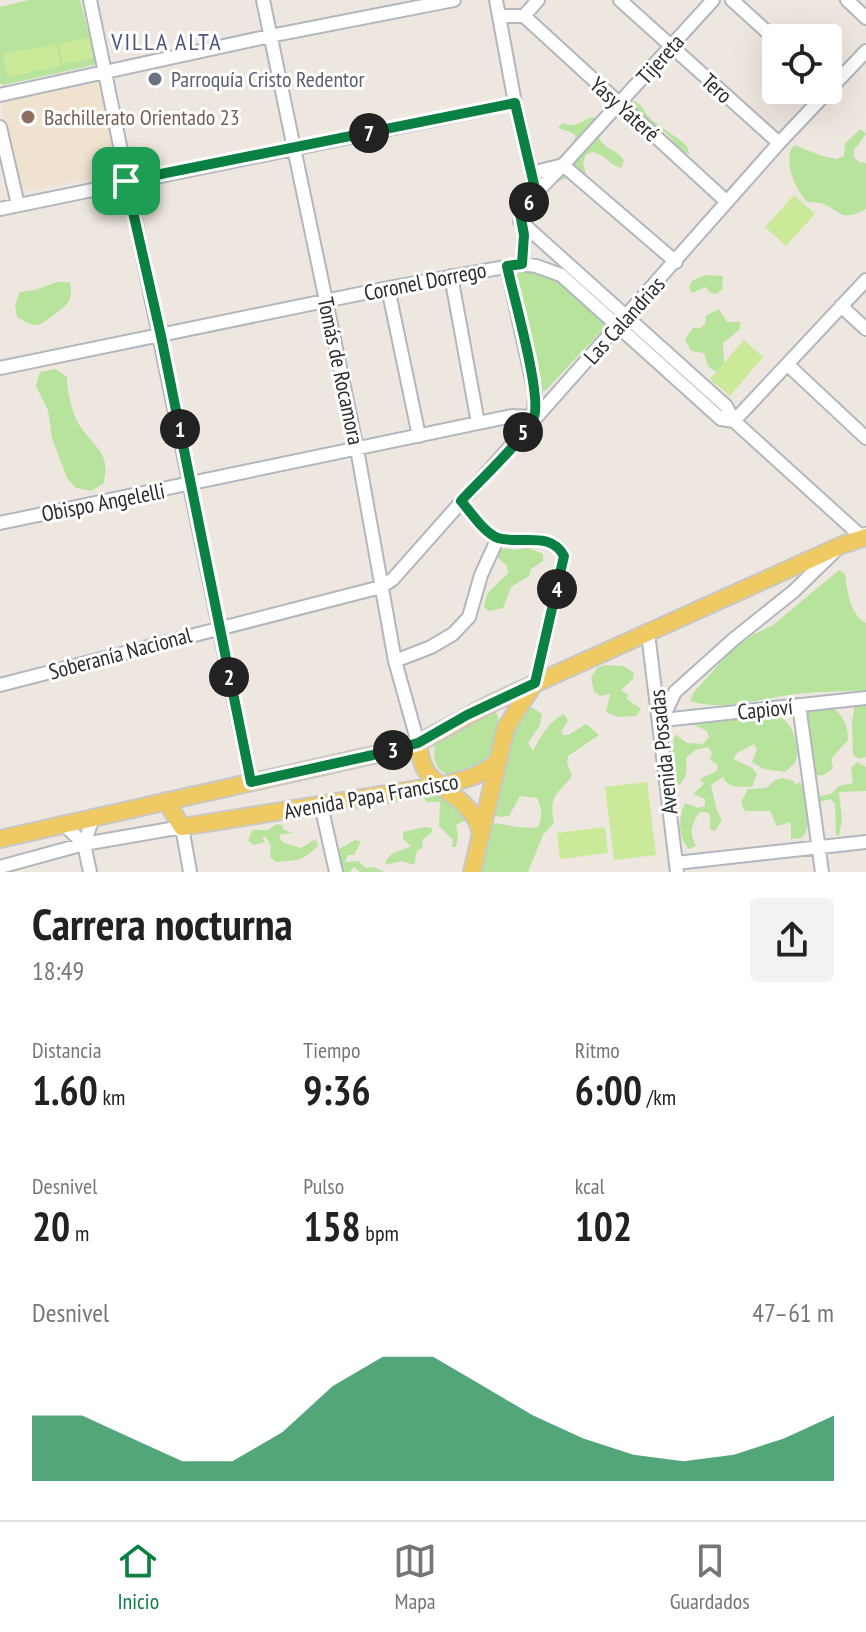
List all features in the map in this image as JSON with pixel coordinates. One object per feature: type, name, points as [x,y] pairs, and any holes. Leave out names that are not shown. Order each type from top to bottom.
[{"type":"main road","name":"Avenida Papa Francisco","points":[[0,839],[418,743],[535,683],[865,536]]},
{"type":"main road","points":[[472,872],[506,727],[535,683]]},
{"type":"main road","points":[[492,703],[503,711],[506,727]]},
{"type":"main road","points":[[418,743],[430,777],[454,793],[470,810],[481,836]]},
{"type":"main road","name":"Avenida Papa Francisco","points":[[182,827],[471,779],[499,761]]},
{"type":"main road","points":[[166,801],[182,827]]},
{"type":"street","points":[[90,0],[251,782]]},
{"type":"street","name":"Tomás de Rocamora","points":[[263,0],[357,449],[395,661],[418,743]]},
{"type":"street","points":[[0,95],[270,36],[454,0]]},
{"type":"street","points":[[496,0],[536,193]]},
{"type":"street","points":[[500,16],[524,16],[538,0]]},
{"type":"street","name":"Tero","points":[[620,0],[779,143]]},
{"type":"street","name":"Tijereta","points":[[520,221],[520,213],[536,193],[713,0]]},
{"type":"street","points":[[732,0],[762,27]]},
{"type":"street","points":[[847,0],[866,18]]},
{"type":"street","name":"Yasy Yateré","points":[[524,16],[727,202]]},
{"type":"street","name":"Las Calandrias","points":[[842,75],[866,51]]},
{"type":"street","points":[[855,62],[866,72]]},
{"type":"street","points":[[0,209],[515,103]]},
{"type":"street","name":"Las Calandrias","points":[[381,587],[393,579],[513,446],[534,417],[623,322],[814,104]]},
{"type":"street","points":[[0,127],[18,205]]},
{"type":"street","points":[[532,173],[563,165],[676,262]]},
{"type":"street","points":[[520,221],[524,235],[522,264],[561,275],[623,322]]},
{"type":"street","points":[[520,221],[721,419],[734,421],[865,536]]},
{"type":"street","name":"Coronel Dorrego","points":[[0,368],[326,300],[522,264]]},
{"type":"street","points":[[507,266],[535,393],[534,417]]},
{"type":"street","points":[[451,276],[478,423]]},
{"type":"street","points":[[734,421],[866,280]]},
{"type":"street","points":[[388,288],[419,436]]},
{"type":"street","points":[[841,306],[866,329]]},
{"type":"street","points":[[788,365],[866,438]]},
{"type":"street","name":"Obispo Angelelli","points":[[0,523],[512,416],[534,417]]},
{"type":"street","points":[[461,501],[498,538],[548,541],[560,548],[564,556],[535,683]]},
{"type":"street","points":[[395,661],[431,647],[453,634],[469,617],[481,575],[498,538]]},
{"type":"street","points":[[662,727],[675,692],[794,591],[842,545]]},
{"type":"street","name":"Soberanía Nacional","points":[[0,685],[381,587]]},
{"type":"street","name":"Avenida Posadas","points":[[648,633],[662,727],[676,868]]},
{"type":"street","name":"Capioví","points":[[662,727],[799,705],[866,698]]},
{"type":"street","points":[[799,705],[822,872]]},
{"type":"street","points":[[321,805],[336,872]]},
{"type":"street","points":[[90,872],[84,844],[93,818]]},
{"type":"street","points":[[64,825],[84,844]]},
{"type":"street","points":[[0,867],[84,844],[182,827],[190,872]]},
{"type":"street","points":[[676,868],[866,842]]},
{"type":"shaded area","points":[[98,82],[102,85],[119,168],[114,174],[27,190],[20,187],[2,108],[6,102]]},
{"type":"green space","points":[[29,0],[80,0],[96,61],[94,65],[3,85],[0,83],[0,7]]},
{"type":"green space","points":[[89,38],[93,58],[63,64],[59,44]]},
{"type":"green space","points":[[56,44],[61,66],[8,77],[3,54]]},
{"type":"green space","points":[[630,100],[638,103],[652,120],[686,145],[689,154],[682,152],[667,134],[628,106]]},
{"type":"green space","points":[[591,117],[599,119],[603,125],[599,138],[622,157],[621,168],[592,152],[586,155],[583,162],[588,183],[584,188],[566,178],[553,184],[576,136],[558,128],[563,123],[574,125]]},
{"type":"green space","points":[[861,129],[866,134],[854,150],[854,157],[866,163],[866,209],[845,215],[820,203],[806,201],[791,171],[789,157],[794,145],[836,159],[844,156],[845,143]]},
{"type":"green space","points":[[794,195],[815,214],[786,246],[765,227]]},
{"type":"green space","points":[[519,269],[559,278],[608,324],[545,391],[538,389],[515,277]]},
{"type":"green space","points":[[705,275],[723,276],[722,290],[716,294],[706,287],[692,293],[689,287],[692,281]]},
{"type":"green space","points":[[57,282],[70,282],[71,293],[64,307],[38,325],[17,317],[15,305],[20,292]]},
{"type":"green space","points":[[719,309],[727,322],[741,322],[739,330],[723,343],[724,365],[716,371],[707,364],[704,353],[691,351],[685,339],[693,328],[705,324],[706,316]]},
{"type":"green space","points":[[744,340],[763,357],[730,396],[710,379]]},
{"type":"green space","points":[[55,369],[67,377],[77,421],[103,456],[103,484],[91,491],[76,488],[67,478],[52,438],[48,410],[36,386],[40,372]]},
{"type":"green space","points":[[528,548],[543,554],[543,561],[531,569],[529,576],[511,587],[503,608],[489,611],[484,607],[487,594],[508,573],[507,566],[497,557],[499,551]]},
{"type":"green space","points":[[839,570],[845,574],[848,595],[856,614],[866,623],[866,690],[805,693],[730,705],[690,701],[694,692],[731,651],[773,625]]},
{"type":"green space","points":[[623,666],[634,673],[633,679],[621,690],[641,709],[636,716],[618,717],[606,712],[610,694],[600,696],[594,691],[591,678],[597,668]]},
{"type":"green space","points":[[866,701],[866,757],[860,759],[853,755],[852,722],[855,704]]},
{"type":"green space","points":[[528,705],[542,714],[540,725],[528,743],[533,751],[549,725],[564,714],[568,721],[561,732],[563,735],[586,724],[599,735],[568,756],[572,776],[553,800],[554,823],[543,835],[528,872],[472,872],[489,823],[531,828],[538,827],[540,823],[537,798],[520,796],[509,816],[500,817],[494,815],[491,800],[505,766],[501,756],[508,737]]},
{"type":"green space","points":[[832,707],[844,722],[848,740],[831,759],[833,768],[817,775],[814,774],[802,708]]},
{"type":"green space","points":[[494,709],[498,726],[495,744],[486,758],[463,774],[451,775],[441,771],[435,761],[435,745]]},
{"type":"green space","points":[[772,713],[785,721],[794,734],[797,748],[795,763],[785,772],[764,769],[752,762],[757,749],[754,744],[737,753],[733,759],[752,768],[757,774],[752,787],[732,786],[723,777],[711,785],[722,820],[715,831],[710,829],[710,815],[700,812],[692,829],[696,846],[689,849],[681,833],[683,808],[685,803],[698,808],[705,806],[705,799],[693,794],[704,784],[700,779],[717,771],[717,764],[710,760],[712,753],[708,747],[695,750],[686,758],[686,773],[682,782],[679,785],[672,783],[669,762],[675,734],[687,743],[703,744],[709,737],[707,731],[692,724],[713,718]]},
{"type":"green space","points":[[857,762],[866,767],[866,791],[839,792],[842,819],[839,836],[836,835],[835,804],[830,799],[817,803],[820,796],[853,783],[851,768]]},
{"type":"green space","points":[[782,778],[794,781],[795,785],[799,782],[806,794],[809,818],[802,838],[791,839],[791,822],[777,826],[770,811],[745,811],[741,802],[748,789],[766,788]]},
{"type":"green space","points":[[647,782],[656,855],[614,860],[605,787]]},
{"type":"green space","points":[[461,788],[466,799],[466,820],[456,825],[456,847],[452,847],[453,840],[439,826],[440,802],[426,802],[424,795]]},
{"type":"green space","points":[[277,824],[292,833],[281,834],[279,838],[284,843],[301,848],[316,839],[318,846],[299,859],[276,862],[270,857],[271,846],[266,837],[262,837],[265,842],[254,845],[248,841],[252,830],[268,830]]},
{"type":"green space","points":[[605,827],[608,853],[560,859],[557,833]]},
{"type":"green space","points":[[432,828],[432,832],[422,840],[423,847],[417,851],[414,865],[402,861],[385,865],[392,855],[411,846],[403,839],[403,832]]},
{"type":"green space","points":[[355,840],[361,841],[354,855],[348,855],[345,862],[358,861],[366,868],[374,867],[384,872],[360,872],[354,867],[350,872],[339,872],[341,864],[337,850]]},
{"type":"place","name":"Parroquía Cristo Redentor","points":[[155,79]]},
{"type":"place","name":"Bachillerato Orientado 23","points":[[28,117]]},
{"type":"district","name":"VILLA ALTA","points":[[167,41]]},
{"type":"route","points":[[515,103],[536,193],[520,213],[524,235],[522,264],[507,266],[535,393],[534,417],[513,446],[461,501],[498,538],[548,541],[560,548],[564,556],[535,683],[467,715],[418,743],[251,782],[161,336],[126,181],[515,103]]}]
